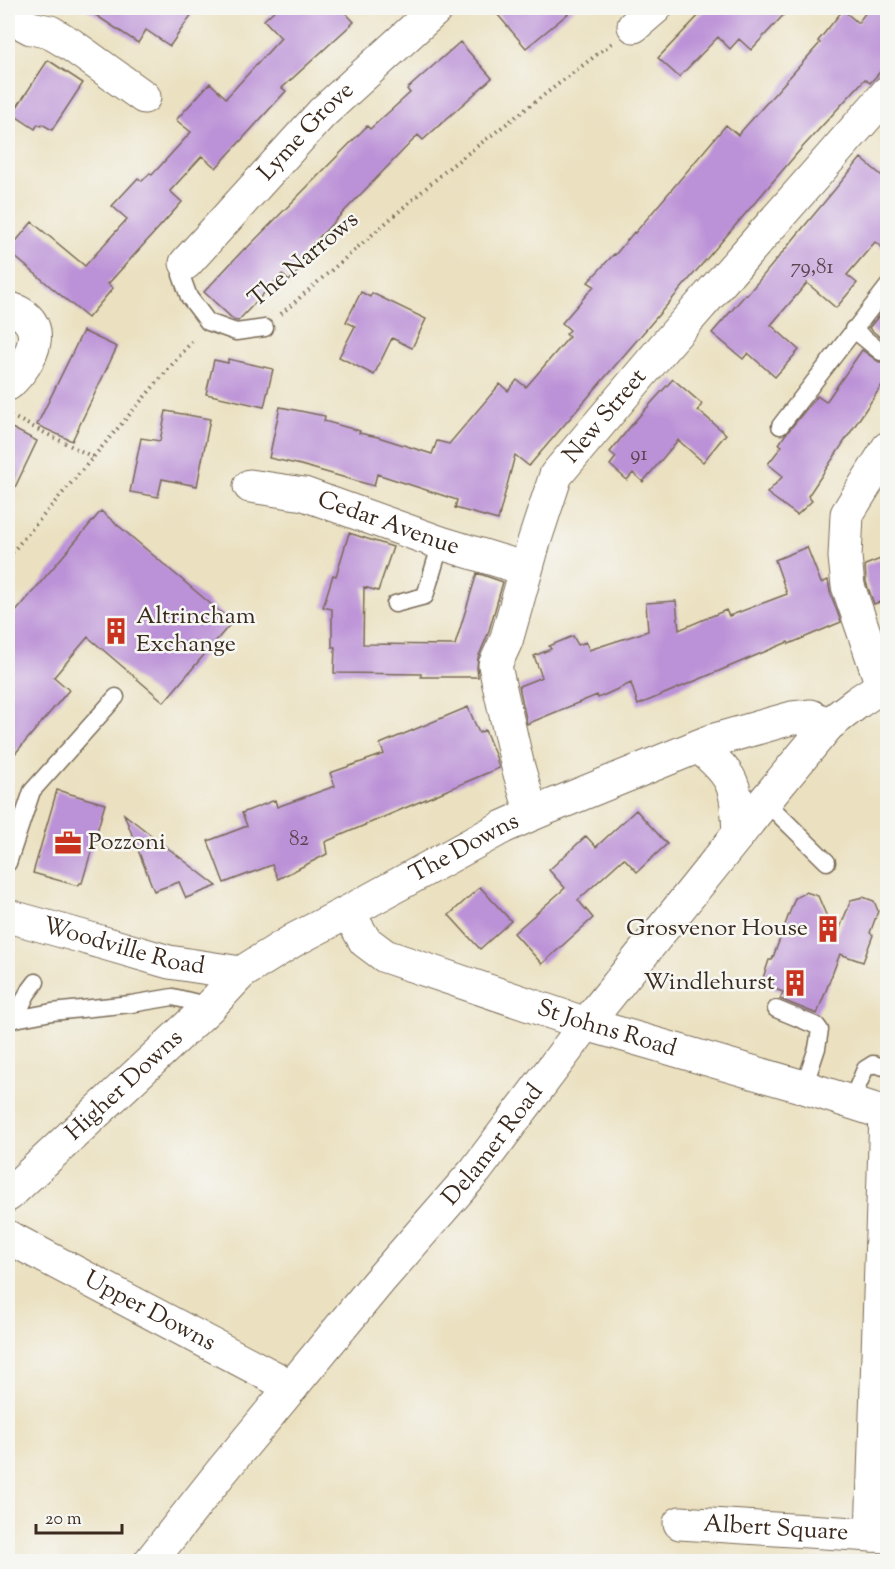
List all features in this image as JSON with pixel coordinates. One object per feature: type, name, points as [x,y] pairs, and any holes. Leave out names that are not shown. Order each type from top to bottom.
[{"type":"street","name":"Lyme Grove","points":[[186,263],[322,113],[437,8]]},
{"type":"street","points":[[8,11],[16,20],[31,28],[50,32],[69,44],[144,97]]},
{"type":"street","name":"New Street","points":[[532,814],[518,767],[495,665],[506,641],[556,475],[671,339],[888,92]]},
{"type":"street","points":[[8,308],[25,316],[32,323],[35,333],[24,365],[8,384]]},
{"type":"street","points":[[828,724],[885,684],[848,586],[845,557],[847,514],[888,448]]},
{"type":"street","name":"Cedar Avenue","points":[[250,486],[304,494],[441,543],[526,569]]},
{"type":"street","name":"The Downs","points":[[241,973],[294,940],[503,827],[532,814],[711,741],[792,718],[811,716],[828,724]]},
{"type":"street","name":"Delamer Road","points":[[150,1562],[379,1281],[476,1170],[586,1024],[828,724]]},
{"type":"street","points":[[699,746],[718,763],[730,779],[737,804],[739,834]]},
{"type":"street","name":"St Johns Road","points":[[348,912],[365,941],[385,956],[586,1024],[804,1087],[887,1114]]},
{"type":"street","name":"Woodville Road","points":[[8,916],[169,962],[241,973]]},
{"type":"street","name":"Higher Downs","points":[[8,1195],[210,1006],[241,973]]},
{"type":"street","name":"Albert Square","points":[[680,1523],[880,1535],[887,1114]]},
{"type":"street","name":"Upper Downs","points":[[8,1237],[292,1387]]},
{"type":"lane","points":[[186,263],[181,275],[189,297],[208,322]]},
{"type":"lane","points":[[780,426],[888,286]]},
{"type":"lane","name":"The Narrows","points":[[208,322],[236,332],[265,328]]},
{"type":"lane","points":[[854,329],[881,352]]},
{"type":"lane","points":[[394,604],[425,596],[441,543]]},
{"type":"lane","points":[[8,863],[32,791],[116,697]]},
{"type":"lane","points":[[765,801],[827,862]]},
{"type":"lane","points":[[11,1020],[36,982]]},
{"type":"lane","points":[[11,1020],[52,1012],[173,997],[210,1006]]},
{"type":"lane","points":[[776,1009],[817,1026],[820,1030],[817,1048],[804,1087]]},
{"type":"lane","points":[[851,1102],[865,1070],[873,1064],[888,1068]]},
{"type":"path","name":"The Narrows","points":[[265,328],[450,167],[645,17]]},
{"type":"path","points":[[8,557],[208,322]]},
{"type":"path","points":[[8,414],[93,457]]},
{"type":"building","points":[[85,8],[196,8],[170,46],[146,30],[138,43]]},
{"type":"building","points":[[277,8],[341,8],[354,22],[282,88],[286,91],[216,168],[202,156],[170,191],[182,202],[108,284],[113,288],[88,318],[8,251],[32,222],[85,266],[127,219],[112,206],[138,178],[142,181],[150,173],[152,175],[191,132],[176,120],[210,83],[226,98],[281,38],[264,20]]},
{"type":"building","points":[[492,8],[575,8],[526,48]]},
{"type":"building","points":[[706,8],[790,8],[751,50],[739,39],[730,49],[718,37],[679,77],[658,58]]},
{"type":"building","points":[[869,8],[888,8],[888,63],[870,83],[865,79],[800,150],[529,466],[515,455],[498,520],[455,508],[457,500],[377,474],[374,486],[269,458],[280,407],[325,416],[324,421],[432,454],[437,441],[449,444],[500,384],[508,391],[517,380],[526,387],[569,337],[566,334],[570,330],[562,323],[594,286],[588,282],[635,233],[726,125],[738,135],[820,43],[818,41],[843,10],[858,23]]},
{"type":"building","points":[[460,42],[492,78],[423,140],[418,135],[301,256],[307,262],[289,281],[282,274],[238,321],[234,320],[204,292],[367,126],[370,129],[410,93],[407,89]]},
{"type":"building","points":[[48,60],[83,83],[52,130],[42,124],[41,126],[38,124],[35,129],[14,115]]},
{"type":"building","points":[[861,158],[888,181],[888,252],[875,242],[847,275],[857,283],[836,308],[807,283],[771,325],[799,350],[775,377],[748,353],[743,359],[712,333],[747,295]]},
{"type":"building","points":[[361,292],[370,297],[372,293],[426,319],[412,348],[392,338],[374,375],[339,357],[355,326],[346,322]]},
{"type":"building","points":[[888,304],[888,344],[869,328]]},
{"type":"building","points":[[83,331],[117,347],[72,441],[37,425]]},
{"type":"building","points":[[862,350],[879,362],[888,360],[888,376],[808,496],[812,501],[797,515],[767,493],[783,476],[768,464],[782,446],[779,444],[785,435],[817,396],[826,402]]},
{"type":"building","points":[[228,359],[273,369],[264,407],[206,394],[214,360],[228,363]]},
{"type":"building","points":[[673,379],[702,404],[698,410],[726,434],[703,462],[678,440],[643,482],[633,473],[627,480],[610,465],[616,457],[610,452]]},
{"type":"building","points":[[166,411],[210,419],[197,486],[162,479],[158,497],[130,492],[141,438],[160,441]]},
{"type":"building","points":[[8,426],[37,441],[8,502]]},
{"type":"building","name":"Altrincham Exchange","points":[[101,511],[232,622],[164,702],[88,637],[54,677],[69,690],[8,762],[8,621]]},
{"type":"building","points":[[349,533],[393,547],[378,591],[364,587],[363,644],[455,645],[477,573],[503,582],[488,634],[478,658],[478,677],[334,673],[335,647],[332,647],[332,609],[323,607],[333,575],[336,576]]},
{"type":"building","points":[[807,547],[821,583],[828,580],[841,622],[638,705],[631,683],[598,698],[597,695],[527,724],[519,686],[542,677],[534,656],[551,649],[549,646],[573,636],[578,645],[586,642],[589,650],[648,631],[646,603],[676,601],[679,630],[726,610],[729,616],[787,594],[775,560]]},
{"type":"building","points":[[888,556],[888,599],[874,604],[866,582],[865,565]]},
{"type":"building","points":[[468,707],[479,733],[485,730],[499,768],[325,842],[327,854],[278,879],[272,865],[224,883],[208,841],[247,826],[242,813],[275,800],[277,807],[335,786],[330,773],[384,754],[380,744]]},
{"type":"building","name":"Pozzoni","points":[[57,790],[105,804],[82,883],[78,886],[33,873]]},
{"type":"building","points":[[636,810],[667,844],[637,872],[624,858],[578,900],[593,918],[542,964],[514,933],[565,888],[549,870],[586,836],[596,847]]},
{"type":"building","points":[[124,814],[217,886],[186,898],[179,882],[154,891]]},
{"type":"building","points":[[480,887],[511,921],[480,949],[449,915]]},
{"type":"building","name":"Grosvenor House","points":[[806,892],[818,896],[836,938],[851,900],[863,897],[874,901],[878,911],[870,933],[873,935],[863,962],[840,954],[817,1014],[780,999],[783,992],[761,984],[795,898]]},
{"type":"place","name":"Altrincham Exchange","points":[[116,631]]},
{"type":"place","name":"Pozzoni","points":[[68,843]]},
{"type":"place","name":"Grosvenor House","points":[[828,929]]},
{"type":"place","name":"Windlehurst","points":[[795,983]]}]
